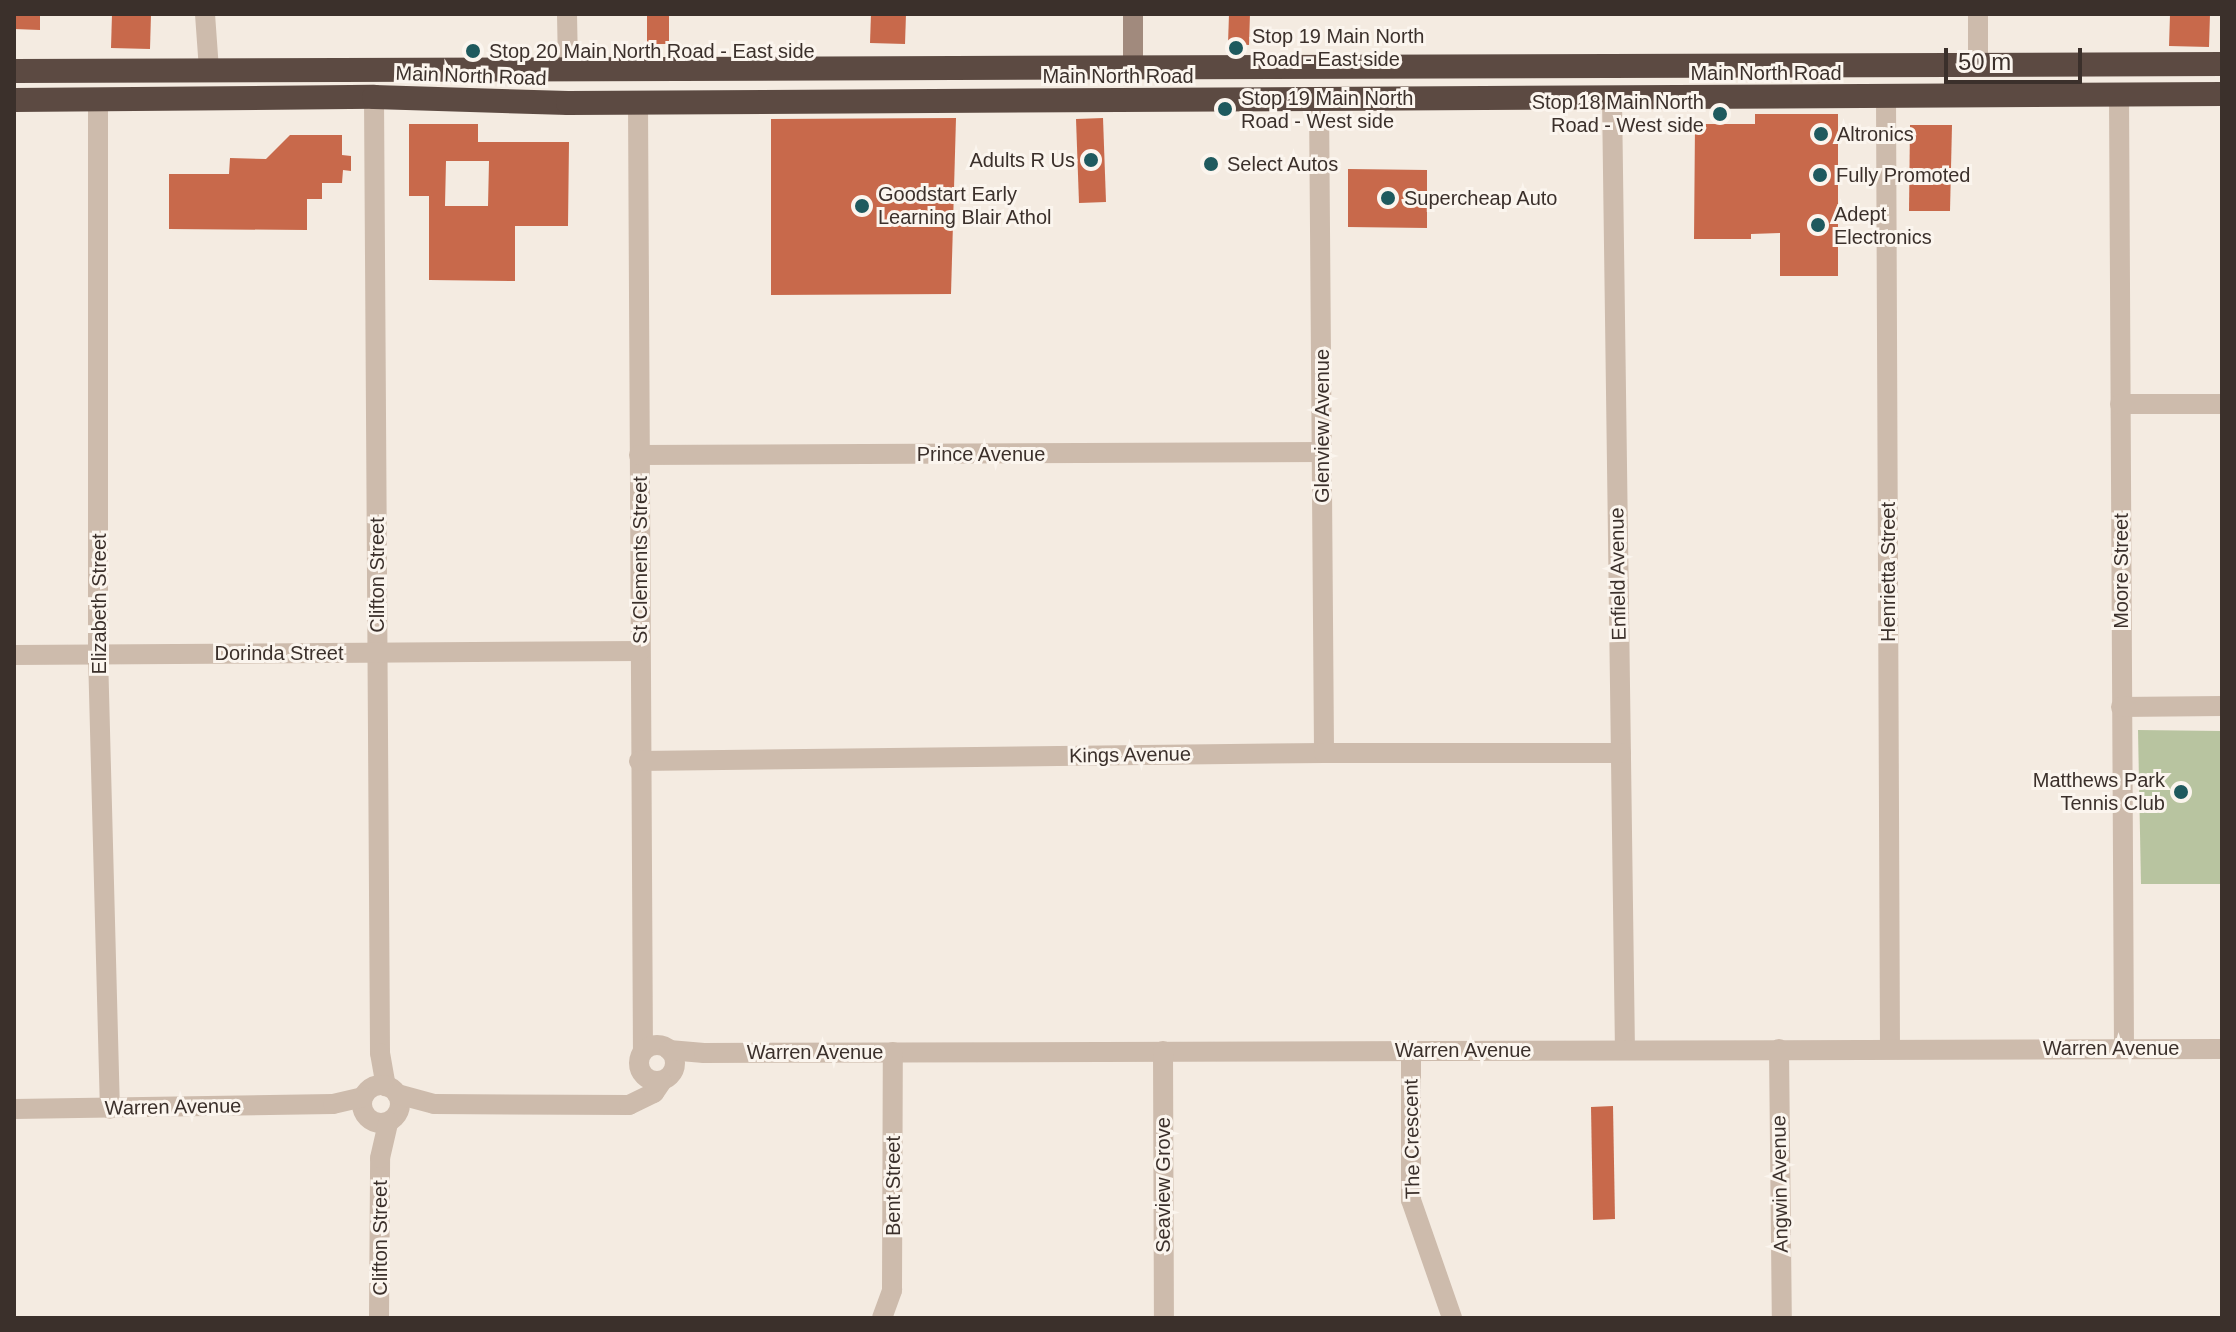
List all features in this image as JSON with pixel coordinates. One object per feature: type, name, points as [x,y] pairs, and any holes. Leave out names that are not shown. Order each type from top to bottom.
[{"type":"highway","points":[[1978,64],[1978,96]]},
{"type":"highway","name":"Main North Road","points":[[14,71],[1133,65],[2222,64]]},
{"type":"highway","points":[[1133,65],[1133,100]]},
{"type":"highway","points":[[1319,66],[1319,99]]},
{"type":"highway","points":[[1612,66],[1612,98]]},
{"type":"highway","points":[[568,68],[568,103]]},
{"type":"highway","points":[[373,69],[374,97]]},
{"type":"highway","name":"Main North Road","points":[[14,100],[374,97],[638,103],[2222,94]]},
{"type":"street","points":[[205,14],[209,70]]},
{"type":"street","points":[[567,14],[568,68]]},
{"type":"street","points":[[1133,14],[1133,65]]},
{"type":"street","points":[[1978,14],[1978,64]]},
{"type":"street","name":"Moore Street","points":[[2119,95],[2124,1048]]},
{"type":"street","name":"Henrietta Street","points":[[1886,96],[1890,1049]]},
{"type":"street","name":"Clifton Street","points":[[374,97],[379,1318]]},
{"type":"street","name":"Enfield Avenue","points":[[1612,98],[1625,1050]]},
{"type":"street","name":"Elizabeth Street","points":[[98,99],[98,654],[110,1109]]},
{"type":"street","name":"Glenview Avenue","points":[[1319,99],[1324,753]]},
{"type":"street","name":"St Clements Street","points":[[638,103],[639,761],[643,1017],[658,1049]]},
{"type":"street","points":[[2120,404],[2222,404]]},
{"type":"street","name":"Prince Avenue","points":[[639,455],[1322,452]]},
{"type":"street","name":"Dorinda Street","points":[[14,655],[640,651]]},
{"type":"street","points":[[2121,707],[2222,706]]},
{"type":"street","name":"Kings Avenue","points":[[639,761],[1324,753],[1621,753]]},
{"type":"street","points":[[658,1049],[675,1064],[659,1075],[639,1062],[658,1049]]},
{"type":"street","name":"Warren Avenue","points":[[658,1049],[704,1053],[2222,1049]]},
{"type":"street","name":"Angwin Avenue","points":[[1779,1049],[1782,1318]]},
{"type":"street","name":"The Crescent","points":[[1411,1050],[1411,1200],[1452,1318]]},
{"type":"street","name":"Seaview Grove","points":[[1163,1051],[1164,1318]]},
{"type":"street","name":"Bent Street","points":[[882,1318],[892,1290],[893,1052]]},
{"type":"street","name":"Warren Avenue","points":[[14,1109],[619,1104],[659,1075],[704,1053]]},
{"type":"green space","name":"Matthews Park Tennis Club","points":[[2138,730],[2222,731],[2222,884],[2141,884]]},
{"type":"building","points":[[14,14],[40,14],[40,30],[14,29]]},
{"type":"building","points":[[112,14],[151,14],[150,49],[111,48]]},
{"type":"building","points":[[647,14],[669,14],[669,44],[647,44]]},
{"type":"building","points":[[871,14],[906,14],[905,44],[870,43]]},
{"type":"building","points":[[1229,14],[1250,14],[1249,45],[1228,44]]},
{"type":"building","points":[[2170,14],[2210,14],[2209,47],[2169,46]]},
{"type":"building","points":[[1755,114],[1838,114],[1838,276],[1780,276],[1780,233],[1751,234],[1751,239],[1694,239],[1695,124],[1755,124]]},
{"type":"building","name":"Goodstart Early Learning Blair Athol","points":[[956,118],[951,294],[771,295],[771,119]]},
{"type":"building","name":"Adults R Us","points":[[1103,118],[1106,202],[1079,203],[1076,119]]},
{"type":"building","points":[[409,124],[478,124],[478,142],[569,142],[568,226],[515,226],[515,281],[429,280],[429,196],[409,196]],"holes":[[[446,161],[489,161],[488,206],[445,206]]]},
{"type":"building","points":[[1910,125],[1952,125],[1950,211],[1909,211]]},
{"type":"building","points":[[290,135],[342,135],[342,155],[351,156],[351,171],[343,170],[342,183],[322,183],[322,199],[307,199],[307,230],[169,229],[169,174],[229,174],[230,158],[266,159]]},
{"type":"building","name":"Supercheap Auto","points":[[1348,169],[1427,170],[1427,228],[1348,227]]},
{"type":"building","points":[[1613,1106],[1615,1219],[1593,1220],[1591,1107]]},
{"type":"place","name":"Stop 19 Main North Road - East side","points":[[1236,48]]},
{"type":"place","name":"Stop 20 Main North Road - East side","points":[[473,51]]},
{"type":"place","name":"Stop 19 Main North Road - West side","points":[[1225,109]]},
{"type":"place","name":"Stop 18 Main North Road - West side","points":[[1720,114]]},
{"type":"place","name":"Altronics","points":[[1821,134]]},
{"type":"place","name":"Adults R Us","points":[[1091,160]]},
{"type":"place","name":"Select Autos","points":[[1211,164]]},
{"type":"place","name":"Fully Promoted","points":[[1820,175]]},
{"type":"place","name":"Supercheap Auto","points":[[1388,198]]},
{"type":"place","name":"Goodstart Early Learning Blair Athol","points":[[862,206]]},
{"type":"place","name":"Adept Electronics","points":[[1818,225]]},
{"type":"place","name":"Matthews Park Tennis Club","points":[[2181,792]]}]
